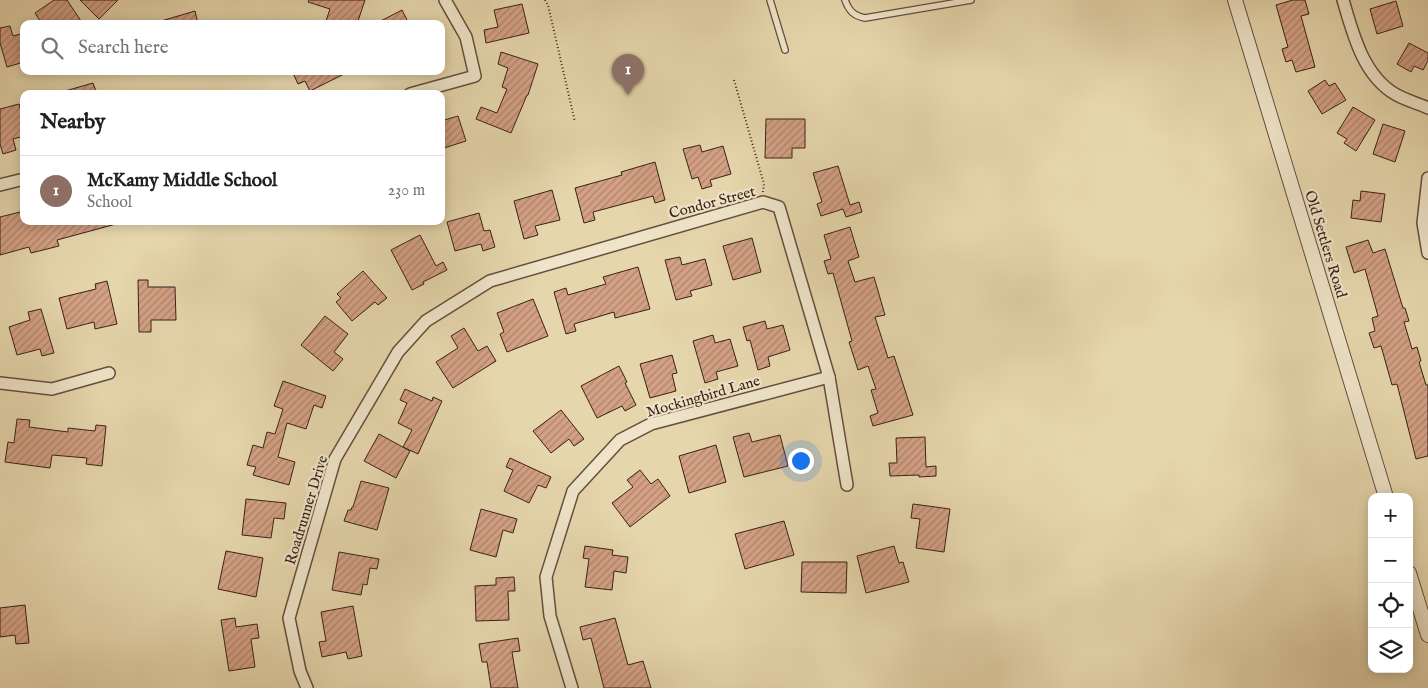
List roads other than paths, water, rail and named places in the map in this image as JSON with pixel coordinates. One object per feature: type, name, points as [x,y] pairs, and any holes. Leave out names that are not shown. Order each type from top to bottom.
[{"type":"street","points":[[424,90],[475,76],[466,37],[445,0]]},
{"type":"street","name":"Old Settlers Road","points":[[1235,0],[1385,493]]},
{"type":"street","points":[[1343,0],[1358,46],[1374,76],[1396,95],[1428,108]]},
{"type":"street","points":[[1428,178],[1423,224],[1428,253]]},
{"type":"street","points":[[0,185],[20,179]]},
{"type":"street","name":"Condor Street","points":[[398,352],[426,321],[490,281],[763,202],[779,207],[829,377],[848,485]]},
{"type":"street","name":"Roadrunner Drive","points":[[307,688],[300,671],[289,618],[335,459],[398,352]]},
{"type":"street","points":[[0,383],[52,389],[109,373]]},
{"type":"street","name":"Mockingbird Lane","points":[[572,688],[550,616],[546,577],[573,492],[620,440],[651,424],[829,377]]},
{"type":"street","points":[[1412,583],[1428,635]]},
{"type":"lane","points":[[770,0],[785,50]]},
{"type":"lane","points":[[845,0],[850,11],[855,15],[865,18],[970,0]]},
{"type":"place","name":"McKamy Middle School","points":[[628,95]]}]
